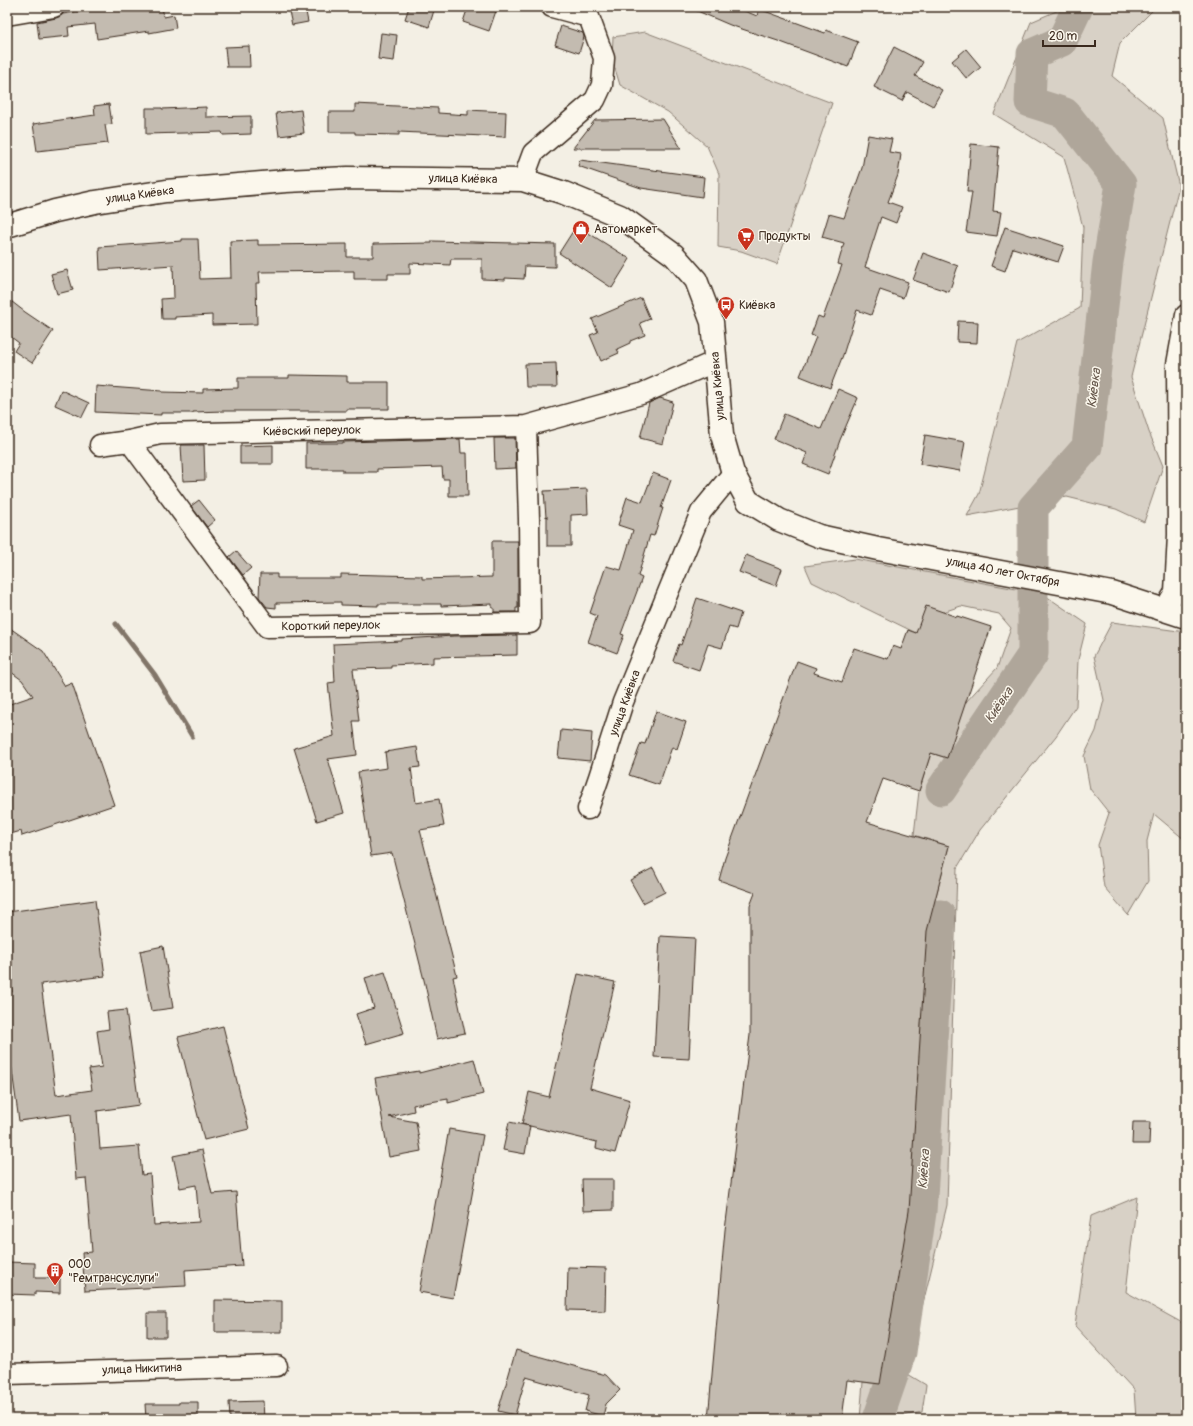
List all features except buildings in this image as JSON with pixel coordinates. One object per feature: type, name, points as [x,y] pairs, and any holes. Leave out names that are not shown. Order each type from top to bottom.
[{"type":"main road","name":"улица Киёвка","points":[[7,226],[55,211],[95,202],[166,191],[286,181],[348,178],[523,180],[564,193],[620,216],[674,255],[696,280],[712,322],[722,435],[733,473],[748,501],[779,520],[818,536]]},
{"type":"main road","points":[[7,212],[55,211]]},
{"type":"main road","name":"улица 40 лет Октября","points":[[818,536],[878,549],[1112,593],[1186,617]]},
{"type":"street","points":[[7,15],[54,7]]},
{"type":"street","points":[[523,180],[533,153],[595,100],[602,85],[604,58],[589,16],[552,7]]},
{"type":"street","points":[[1164,610],[1175,592],[1178,535],[1177,364],[1186,315]]},
{"type":"street","name":"Киёвский переулок","points":[[100,445],[129,441],[160,434],[526,426],[641,394],[716,362]]},
{"type":"street","name":"Короткий переулок","points":[[129,441],[267,627],[530,623],[526,426]]},
{"type":"street","name":"улица Киёвка","points":[[588,808],[623,702],[701,512],[733,473]]},
{"type":"street","name":"улица Никитина","points":[[7,1374],[277,1366]]},
{"type":"shaded area","points":[[1062,7],[1156,7],[1120,43],[1112,76],[1163,118],[1179,186],[1131,377],[1149,432],[1163,466],[1144,522],[1116,509],[1067,497],[967,516],[979,494],[1017,343],[1080,308],[1083,227],[1064,157],[994,114],[1031,22],[1061,9]]},
{"type":"shaded area","points":[[645,32],[832,103],[777,264],[741,251],[718,247],[719,174],[707,146],[668,112],[620,85],[612,59],[613,37]]},
{"type":"shaded area","points":[[855,559],[1043,594],[1087,624],[1078,660],[1076,706],[1056,736],[980,830],[957,868],[947,1205],[906,1373],[926,1385],[922,1412],[890,1419],[860,1419],[863,1382],[880,1384],[909,1211],[927,931],[949,846],[914,835],[919,791],[931,753],[947,758],[965,703],[997,668],[1011,628],[999,614],[961,606],[943,612],[916,633],[812,582],[805,566]]},
{"type":"shaded area","points":[[1112,622],[1186,632],[1186,837],[1185,840],[1154,814],[1147,841],[1148,881],[1128,915],[1104,887],[1098,845],[1109,813],[1090,789],[1084,756],[1096,731],[1104,700],[1094,656]]},
{"type":"shaded area","points":[[1137,1197],[1126,1292],[1186,1325],[1186,1419],[1136,1419],[1134,1390],[1075,1326],[1091,1216]]},
{"type":"waterway","name":"Киёвка","points":[[941,790],[1033,654],[1033,508],[1087,447],[1108,262],[1121,184],[1065,113],[1030,102],[1032,54],[1062,41],[1078,7]]},
{"type":"waterway","points":[[116,624],[155,675],[192,736]]},
{"type":"waterway","name":"Киёвка","points":[[878,1419],[901,1352],[921,1212],[940,915]]},
{"type":"place","name":"Автомаркет","points":[[581,244]]},
{"type":"place","name":"Продукты","points":[[746,251]]},
{"type":"place","name":"Киёвка","points":[[726,320]]},
{"type":"place","name":"ООО \"Ремтрансуслуги\"","points":[[55,1286]]}]
